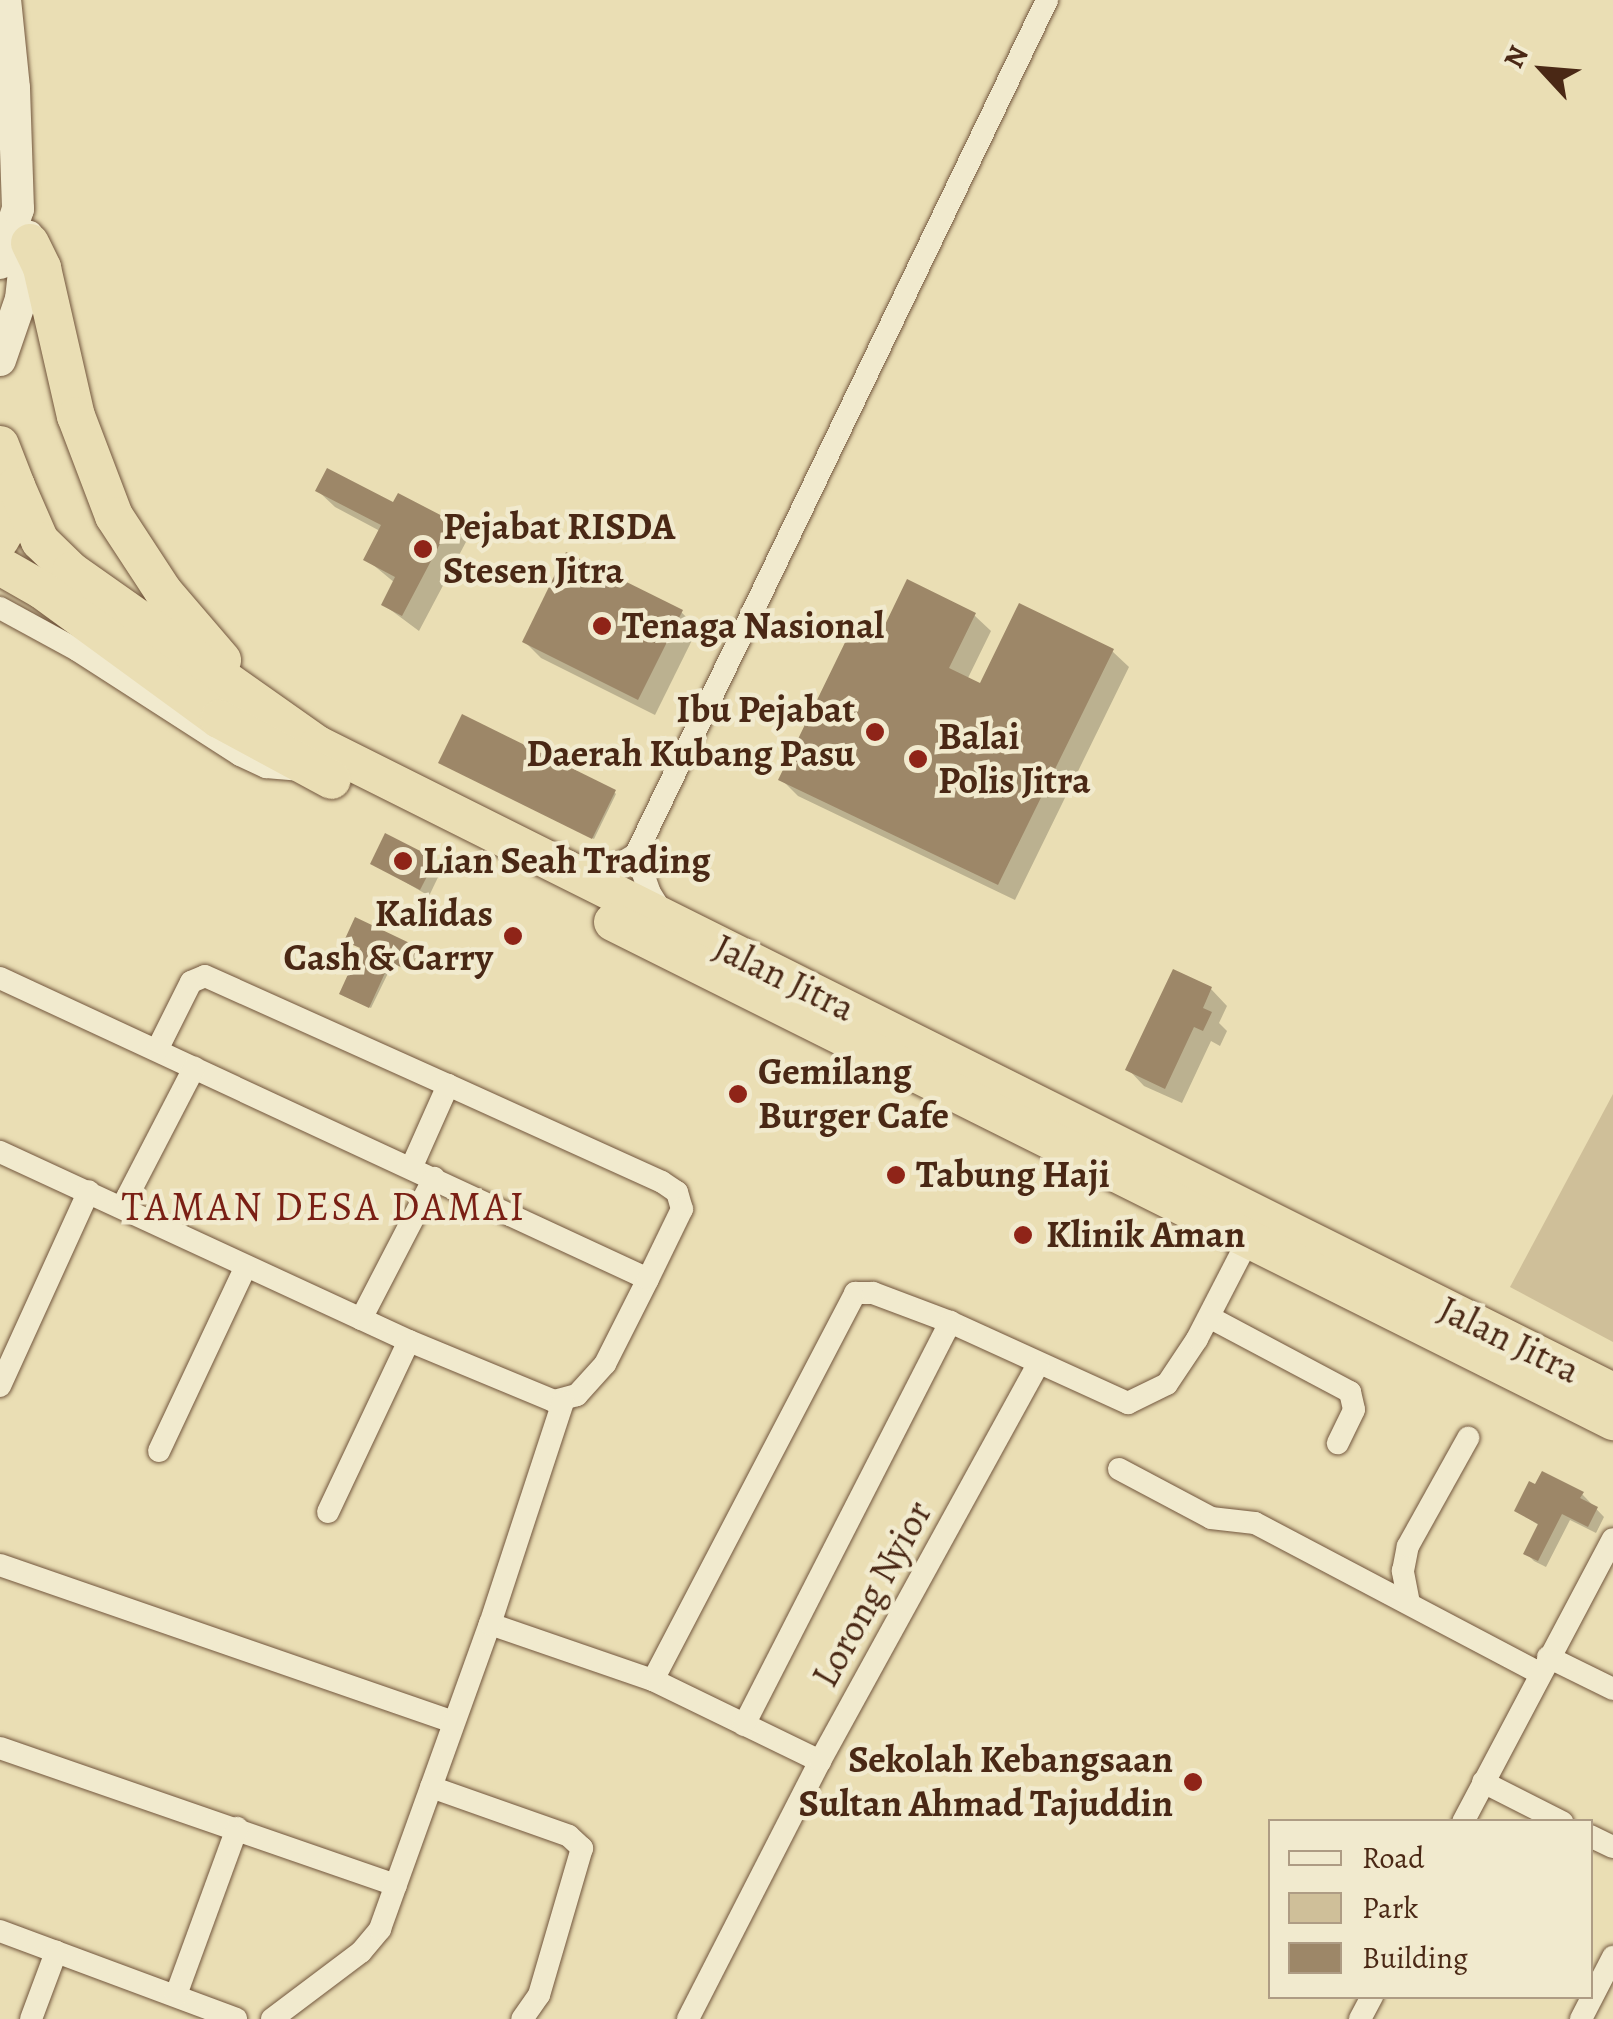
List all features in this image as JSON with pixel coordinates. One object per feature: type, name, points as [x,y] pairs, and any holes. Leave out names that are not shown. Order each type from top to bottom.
[{"type":"highway","points":[[16,238],[42,268],[76,416],[114,516],[175,607],[271,715]]},
{"type":"highway","name":"Jalan Jitra","points":[[0,445],[30,523],[62,562],[318,745],[1613,1392]]},
{"type":"highway","points":[[0,540],[12,519],[16,486]]},
{"type":"highway","name":"Jalan Jitra","points":[[0,566],[42,590],[219,719],[312,770],[1613,1421]]},
{"type":"main road","points":[[0,360],[21,299],[14,88],[5,0]]},
{"type":"street","points":[[576,876],[618,865],[636,854],[1048,0]]},
{"type":"street","points":[[0,608],[77,650],[240,755],[277,769],[312,770]]},
{"type":"street","points":[[636,854],[650,893],[670,922]]},
{"type":"street","points":[[0,1152],[410,1342],[542,1398],[563,1402],[578,1395],[606,1364],[682,1209],[677,1192],[206,976],[191,982],[157,1050]]},
{"type":"street","points":[[0,978],[412,1166],[648,1279]]},
{"type":"street","points":[[122,1207],[194,1068]]},
{"type":"street","points":[[412,1166],[448,1086]]},
{"type":"street","points":[[360,1319],[434,1178]]},
{"type":"street","points":[[0,1386],[88,1191]]},
{"type":"street","points":[[653,1680],[856,1293],[872,1293],[950,1322],[1128,1404],[1145,1399],[1167,1384],[1209,1317],[1248,1240]]},
{"type":"street","points":[[160,1452],[246,1266]]},
{"type":"street","points":[[1209,1317],[1350,1392],[1354,1410],[1338,1443]]},
{"type":"street","points":[[744,1725],[950,1322]]},
{"type":"street","points":[[328,1512],[410,1342]]},
{"type":"street","name":"Lorong Nyior","points":[[688,2019],[820,1762],[1038,1364]]},
{"type":"street","points":[[275,2018],[373,1940],[490,1624],[563,1402]]},
{"type":"street","points":[[1409,1603],[1404,1571],[1408,1546],[1468,1438]]},
{"type":"street","points":[[1119,1469],[1211,1518],[1255,1523],[1409,1603],[1544,1665],[1613,1689]]},
{"type":"street","points":[[1464,1819],[1613,1539]]},
{"type":"street","points":[[0,1566],[453,1722]]},
{"type":"street","points":[[490,1624],[653,1680],[820,1762]]},
{"type":"street","points":[[0,1748],[396,1885]]},
{"type":"street","points":[[1483,1782],[1556,1819]]},
{"type":"street","points":[[431,1787],[569,1836],[582,1848],[539,1995],[522,2019]]},
{"type":"street","points":[[176,1995],[238,1828]]},
{"type":"street","points":[[0,1931],[236,2019]]},
{"type":"street","points":[[30,2019],[56,1952]]},
{"type":"street","points":[[1593,1996],[1613,1957]]},
{"type":"green space","points":[[1613,1094],[1613,1342],[1510,1287]]},
{"type":"building","name":"Pejabat RISDA Stesen Jitra","points":[[327,468],[393,502],[398,493],[452,521],[402,616],[381,605],[395,577],[363,560],[381,525],[315,491]]},
{"type":"building","name":"Tenaga Nasional","points":[[566,552],[683,610],[638,700],[522,642]]},
{"type":"building","name":"Ibu Pejabat Daerah Kubang Pasu","points":[[907,579],[976,613],[949,668],[980,683],[1019,603],[1114,649],[998,885],[778,780],[855,622],[880,635]]},
{"type":"building","points":[[462,714],[616,790],[592,839],[438,763]]},
{"type":"building","name":"Lian Seah Trading","points":[[385,833],[436,859],[420,890],[370,864]]},
{"type":"building","points":[[355,917],[418,947],[407,970],[390,962],[369,1008],[339,994],[360,948],[344,941]]},
{"type":"building","points":[[1173,969],[1212,987],[1203,1008],[1212,1012],[1203,1031],[1194,1027],[1165,1089],[1125,1070]]},
{"type":"building","points":[[1542,1471],[1584,1492],[1580,1498],[1598,1507],[1588,1527],[1562,1514],[1538,1561],[1523,1554],[1538,1524],[1514,1511],[1529,1481],[1535,1484]]},
{"type":"place","name":"Pejabat RISDA Stesen Jitra","points":[[423,549]]},
{"type":"place","name":"Tenaga Nasional","points":[[602,626]]},
{"type":"place","name":"Ibu Pejabat Daerah Kubang Pasu","points":[[875,732]]},
{"type":"place","name":"Balai Polis Jitra","points":[[918,759]]},
{"type":"place","name":"Lian Seah Trading","points":[[403,861]]},
{"type":"place","name":"Kalidas Cash & Carry","points":[[513,936]]},
{"type":"place","name":"Gemilang Burger Cafe","points":[[738,1094]]},
{"type":"place","name":"Tabung Haji","points":[[896,1175]]},
{"type":"place","name":"Klinik Aman","points":[[1023,1235]]},
{"type":"place","name":"Sekolah Kebangsaan Sultan Ahmad Tajuddin","points":[[1193,1782]]},
{"type":"district","name":"TAMAN DESA DAMAI","points":[[324,1207]]}]
